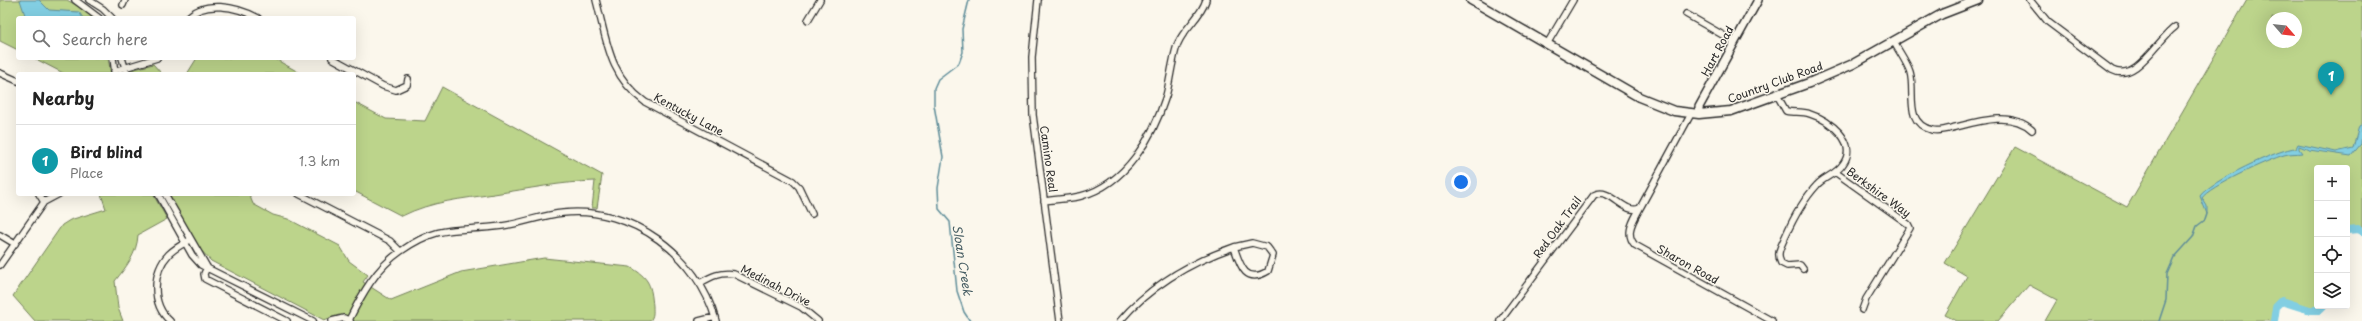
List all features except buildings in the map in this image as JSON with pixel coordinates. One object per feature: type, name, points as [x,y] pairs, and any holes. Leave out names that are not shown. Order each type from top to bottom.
[{"type":"main road","name":"Country Club Road","points":[[1471,0],[1639,97],[1674,111],[1695,114],[1731,111],[1777,95],[1853,64],[1894,42],[1959,3],[1978,0]]},
{"type":"street","points":[[75,0],[96,16]]},
{"type":"street","points":[[89,0],[103,8],[110,16]]},
{"type":"street","points":[[189,16],[198,5],[210,0],[221,1],[254,16]]},
{"type":"street","name":"Kentucky Lane","points":[[596,0],[617,70],[631,92],[645,102],[793,181],[799,187],[812,214]]},
{"type":"street","points":[[808,20],[820,0]]},
{"type":"street","name":"Camino Real","points":[[1038,0],[1032,58],[1033,101],[1044,201],[1060,321]]},
{"type":"street","points":[[1044,201],[1080,196],[1092,192],[1116,177],[1133,161],[1150,134],[1160,111],[1178,42],[1200,14],[1206,0]]},
{"type":"street","points":[[1547,44],[1573,0]]},
{"type":"street","name":"Hart Road","points":[[1695,114],[1758,0]]},
{"type":"street","points":[[2030,0],[2048,22],[2106,65],[2120,73],[2127,72],[2137,66],[2175,27]]},
{"type":"street","points":[[1686,14],[1735,42]]},
{"type":"street","points":[[1894,42],[1910,70],[1912,111],[1917,121],[1926,128],[1938,131],[1982,120],[1996,119],[2021,123],[2032,130]]},
{"type":"street","points":[[113,60],[115,72]]},
{"type":"street","points":[[123,60],[126,71],[152,60]]},
{"type":"street","points":[[336,60],[383,86],[396,90],[407,85],[408,79]]},
{"type":"street","points":[[0,73],[16,80]]},
{"type":"street","points":[[1777,95],[1786,111],[1811,114],[1842,135],[1848,153],[1843,165],[1818,184],[1809,194],[1792,222],[1779,252],[1781,263],[1787,266],[1800,265],[1803,269]]},
{"type":"street","points":[[1642,204],[1695,114]]},
{"type":"street","name":"Berkshire Way","points":[[1835,172],[1908,224],[1910,228],[1866,299],[1862,310]]},
{"type":"street","name":"Red Oak Trail","points":[[1500,321],[1594,195],[1604,193],[1632,210],[1638,209],[1642,204]]},
{"type":"street","points":[[40,196],[44,202]]},
{"type":"street","points":[[0,265],[44,202],[55,196]]},
{"type":"street","points":[[159,196],[187,241],[206,262],[207,267],[204,274],[205,279],[286,321]]},
{"type":"street","points":[[166,196],[187,241]]},
{"type":"street","points":[[303,196],[390,241],[400,251]]},
{"type":"street","name":"Sharon Road","points":[[1642,204],[1629,231],[1630,238],[1635,245],[1772,321]]},
{"type":"street","points":[[332,321],[338,318],[349,320],[375,275],[400,251],[425,237],[444,230],[500,226],[564,212],[593,214],[621,220],[655,237],[682,260],[700,283],[715,319],[699,321]]},
{"type":"street","points":[[0,235],[15,244]]},
{"type":"street","points":[[170,321],[160,308],[156,282],[165,259],[170,253],[187,241]]},
{"type":"street","points":[[1120,321],[1137,302],[1182,270],[1211,255],[1234,247],[1252,243],[1267,247],[1271,251],[1274,259],[1268,271],[1259,276],[1248,274],[1240,266],[1234,247]]},
{"type":"street","points":[[207,267],[314,321]]},
{"type":"street","name":"Medinah Drive","points":[[700,283],[715,274],[724,272],[734,274],[801,307],[818,321]]},
{"type":"green space","points":[[0,0],[67,0],[83,9],[91,16],[16,16],[16,49],[0,41]]},
{"type":"green space","points":[[2247,0],[2362,0],[2362,231],[2350,229],[2350,165],[2314,165],[2314,309],[2283,301],[2276,306],[2273,321],[2045,321],[2057,300],[2029,285],[1998,321],[1957,321],[1945,315],[1967,276],[1945,263],[2015,147],[2127,207]]},
{"type":"green space","points":[[38,60],[108,60],[111,72],[61,72]]},
{"type":"green space","points":[[196,60],[277,60],[298,72],[188,72]]},
{"type":"green space","points":[[153,64],[160,72],[130,72],[131,70]]},
{"type":"green space","points":[[442,87],[602,175],[597,208],[592,208],[595,181],[557,184],[447,201],[413,211],[402,216],[356,192],[356,103],[386,119],[425,121]]},
{"type":"green space","points":[[102,196],[154,196],[167,219],[138,235],[136,248],[133,254],[115,281],[118,308],[123,321],[35,321],[13,296],[62,225],[70,220],[106,209]]},
{"type":"green space","points":[[169,196],[250,196],[253,204],[273,215],[288,219],[340,246],[349,261],[368,275],[363,282],[391,300],[461,272],[544,258],[630,267],[642,275],[648,283],[652,299],[653,315],[650,321],[354,321],[339,315],[324,320],[211,261],[198,247]]},
{"type":"water","points":[[20,0],[39,0],[49,10],[79,12],[82,16],[26,16]]},
{"type":"water","points":[[2362,124],[2361,144],[2351,156],[2309,150],[2299,146],[2302,153],[2286,154],[2240,174],[2215,187],[2202,198],[2207,206],[2207,214],[2200,196],[2206,190],[2230,175],[2261,159],[2288,149],[2296,148],[2298,144],[2336,152],[2353,148],[2359,126]]},
{"type":"waterway","name":"Sloan Creek","points":[[969,0],[962,29],[963,52],[959,63],[938,79],[934,88],[934,105],[943,157],[938,188],[939,209],[950,222],[957,291],[964,312],[970,321]]},
{"type":"waterway","points":[[2159,321],[2166,300],[2167,274],[2174,258],[2193,237],[2197,226],[2205,220],[2207,214]]},
{"type":"waterway","points":[[2350,230],[2358,229],[2362,231]]},
{"type":"waterway","points":[[2274,321],[2276,307],[2282,301],[2310,310],[2320,309]]},
{"type":"place","name":"Bird blind","points":[[2331,95]]}]
